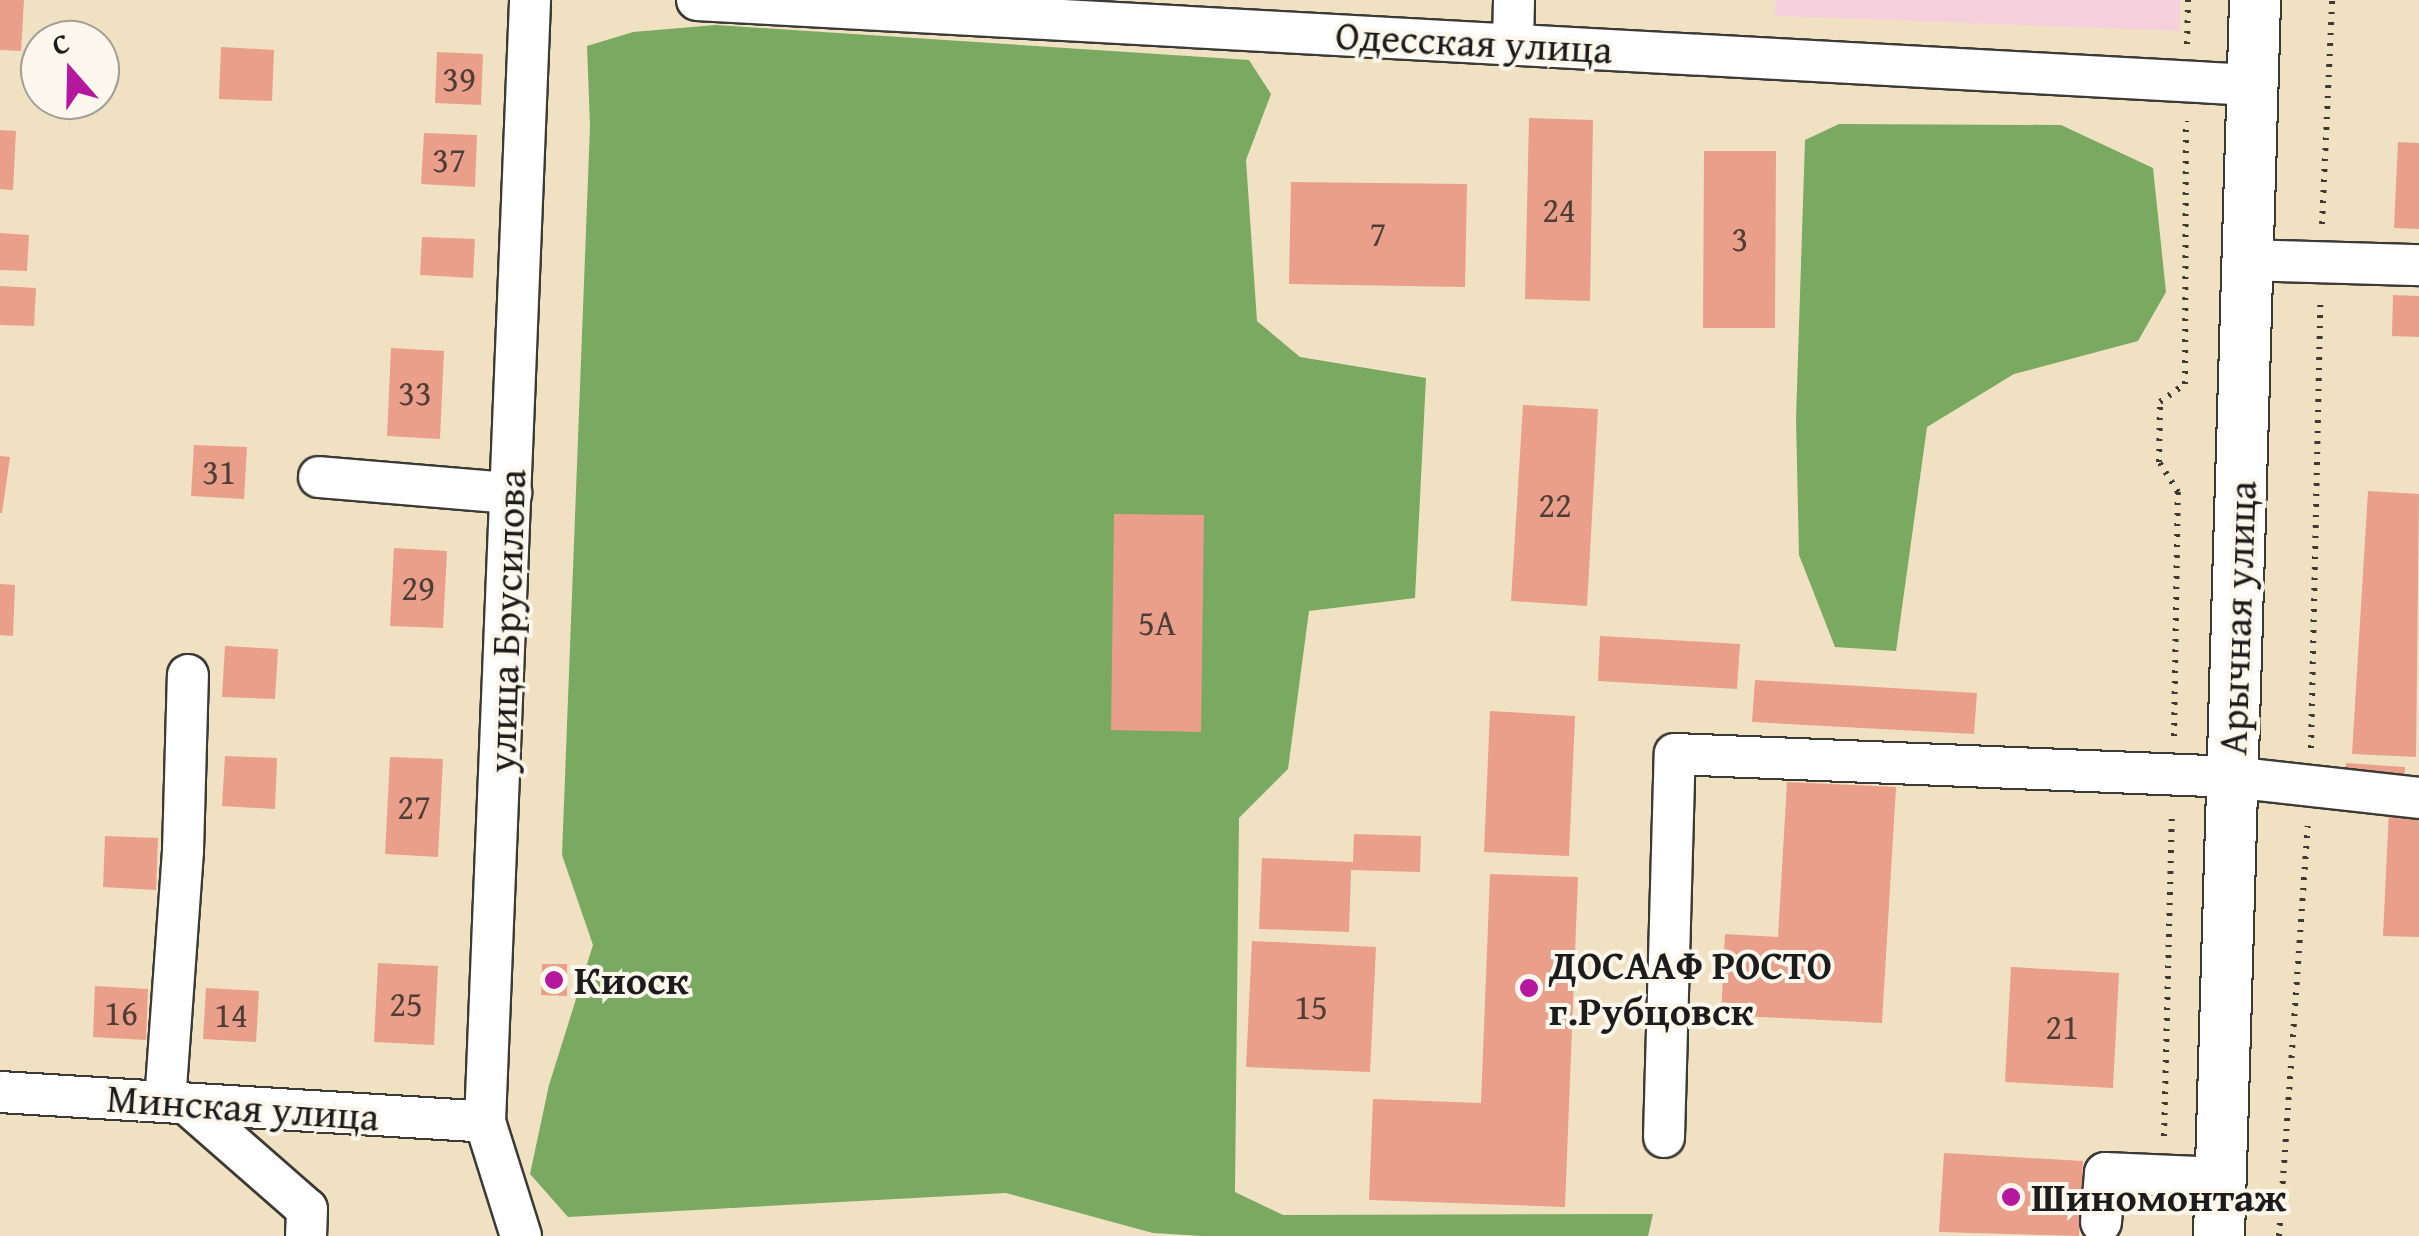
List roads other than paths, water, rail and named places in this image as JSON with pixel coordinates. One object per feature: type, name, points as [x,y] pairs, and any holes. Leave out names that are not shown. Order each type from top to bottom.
[{"type":"main road","name":"Арычная улица","points":[[2219,1236],[2255,0]]},
{"type":"street","name":"улица Брусилова","points":[[521,1236],[485,1122],[530,0]]},
{"type":"street","name":"Одесская улица","points":[[697,0],[2252,85]]},
{"type":"street","points":[[1513,44],[1514,0]]},
{"type":"street","points":[[2247,260],[2419,264]]},
{"type":"street","points":[[320,477],[511,493]]},
{"type":"street","points":[[188,675],[176,1103],[307,1209],[306,1236]]},
{"type":"street","points":[[1664,1136],[1676,754],[2232,777],[2419,798]]},
{"type":"street","name":"Минская улица","points":[[0,1092],[485,1122]]},
{"type":"street","points":[[2102,1222],[2105,1174],[2220,1178]]},
{"type":"place","name":"Киоск","points":[[554,980]]},
{"type":"place","name":"ДОСААФ РОСТО г.Рубцовск","points":[[1529,988]]},
{"type":"place","name":"Шиномонтаж","points":[[2011,1197]]}]
